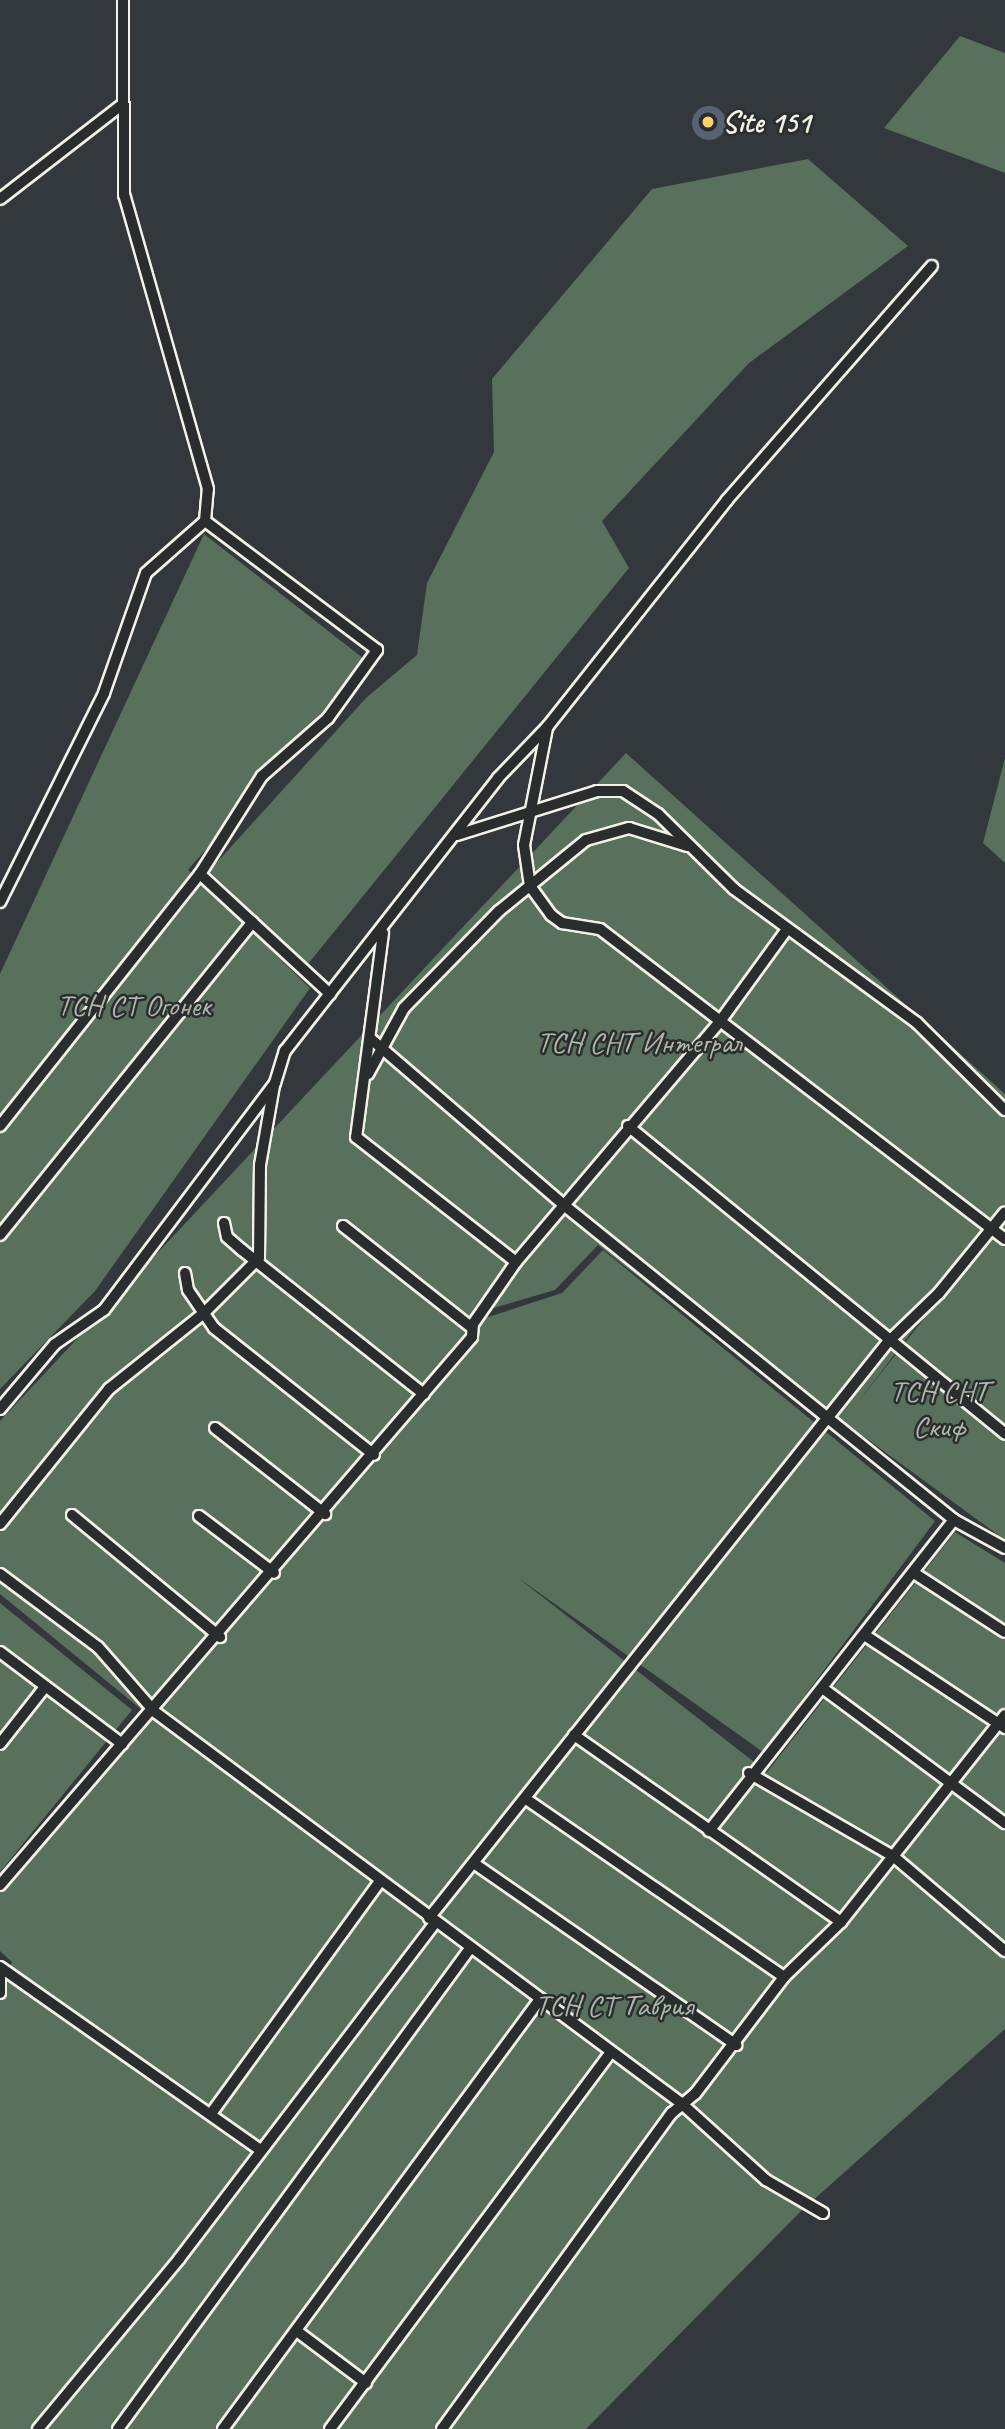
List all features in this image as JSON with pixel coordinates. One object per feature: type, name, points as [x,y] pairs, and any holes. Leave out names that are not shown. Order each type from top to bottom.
[{"type":"street","points":[[0,902],[104,693],[146,573],[205,521],[208,489],[124,195],[123,0]]},
{"type":"street","points":[[0,199],[123,104]]},
{"type":"street","points":[[0,1524],[108,1389],[205,1312],[259,1258],[260,1165],[275,1083],[285,1051],[383,932],[498,778],[548,726],[727,499],[932,266]]},
{"type":"street","points":[[0,1126],[200,874],[262,776],[328,718],[377,650],[205,521]]},
{"type":"street","points":[[548,726],[528,810],[530,886],[562,923],[600,929],[1005,1239]]},
{"type":"street","points":[[457,835],[528,810],[597,791],[623,791],[787,929],[917,1023],[946,1059],[1005,1110]]},
{"type":"street","points":[[368,1074],[404,1008],[530,886],[607,831],[651,832],[693,848]]},
{"type":"street","points":[[200,874],[330,994]]},
{"type":"street","points":[[0,1235],[253,922]]},
{"type":"street","points":[[0,1885],[122,1744],[155,1712],[374,1455],[424,1394],[516,1262],[565,1206],[628,1126],[721,1020],[787,929]]},
{"type":"street","points":[[383,932],[368,1074],[355,1128],[359,1141],[516,1262]]},
{"type":"street","points":[[371,1039],[565,1206],[954,1520],[1005,1548]]},
{"type":"street","points":[[0,1409],[55,1344],[104,1310],[275,1083]]},
{"type":"street","points":[[628,1126],[887,1343],[1005,1434]]},
{"type":"street","points":[[38,2429],[179,2259],[258,2148],[574,1735],[887,1343],[1005,1212]]},
{"type":"street","points":[[224,1223],[227,1237],[259,1258],[424,1394]]},
{"type":"street","points":[[342,1226],[472,1328]]},
{"type":"street","points":[[185,1273],[188,1290],[214,1328],[374,1455]]},
{"type":"street","points":[[215,1428],[325,1514]]},
{"type":"street","points":[[72,1515],[220,1637]]},
{"type":"street","points":[[199,1516],[274,1573]]},
{"type":"street","points":[[709,1830],[749,1773],[825,1690],[954,1520]]},
{"type":"street","points":[[914,1573],[1005,1632]]},
{"type":"street","points":[[0,1574],[97,1647],[155,1712],[432,1921],[681,2103],[766,2180],[823,2213]]},
{"type":"street","points":[[442,2429],[681,2103],[736,2045],[784,1977],[841,1922],[1003,1722],[866,1636]]},
{"type":"street","points":[[0,1652],[122,1744]]},
{"type":"street","points":[[0,1744],[45,1687]]},
{"type":"street","points":[[825,1690],[1005,1823]]},
{"type":"street","points":[[574,1735],[841,1922]]},
{"type":"street","points":[[749,1773],[893,1856],[1005,1951]]},
{"type":"street","points":[[526,1799],[784,1977]]},
{"type":"street","points":[[475,1864],[736,2045]]},
{"type":"street","points":[[213,2111],[380,1881]]},
{"type":"street","points":[[118,2429],[471,1947]]},
{"type":"street","points":[[0,1968],[213,2111],[258,2148]]},
{"type":"street","points":[[0,1968],[0,1993]]},
{"type":"street","points":[[223,2429],[298,2332],[540,1999]]},
{"type":"street","points":[[330,2429],[610,2053]]},
{"type":"street","points":[[298,2332],[366,2383]]},
{"type":"green space","points":[[960,36],[1005,53],[1005,173],[884,128]]},
{"type":"green space","points":[[808,159],[908,246],[749,363],[602,521],[629,568],[308,964],[209,871],[366,698],[417,655],[427,583],[494,452],[492,379],[652,189]]},
{"type":"green space","name":"ТСН СТ Огонек","points":[[204,534],[368,662],[188,870],[310,988],[95,1291],[0,1389],[0,974]]},
{"type":"green space","name":"ТСН СНТ Интеграл","points":[[626,753],[1005,1094],[1005,1210],[855,1406],[1005,1216],[1005,1540],[844,1422],[835,1431],[598,1245],[555,1290],[490,1309],[142,1710],[0,1594],[0,1421]]},
{"type":"green space","points":[[1005,758],[1005,863],[983,843]]},
{"type":"green space","name":"ТСН СТ Таврия","points":[[603,1250],[935,1521],[763,1752],[517,1577],[767,1772],[955,1532],[1005,1563],[1005,2029],[801,2211],[586,2429],[0,2429],[0,1984],[12,1962],[0,1951],[0,1887],[485,1318],[562,1293]]},
{"type":"green space","points":[[0,1603],[132,1710],[0,1872]]},
{"type":"building","name":"Site 151","points":[[709,106],[721,111],[726,123],[721,135],[709,140],[697,135],[692,123],[697,111]]},
{"type":"place","name":"Site 151","points":[[708,122]]},
{"type":"park label","name":"ТСН СНТ Скиф","points":[[939,1408]]}]
